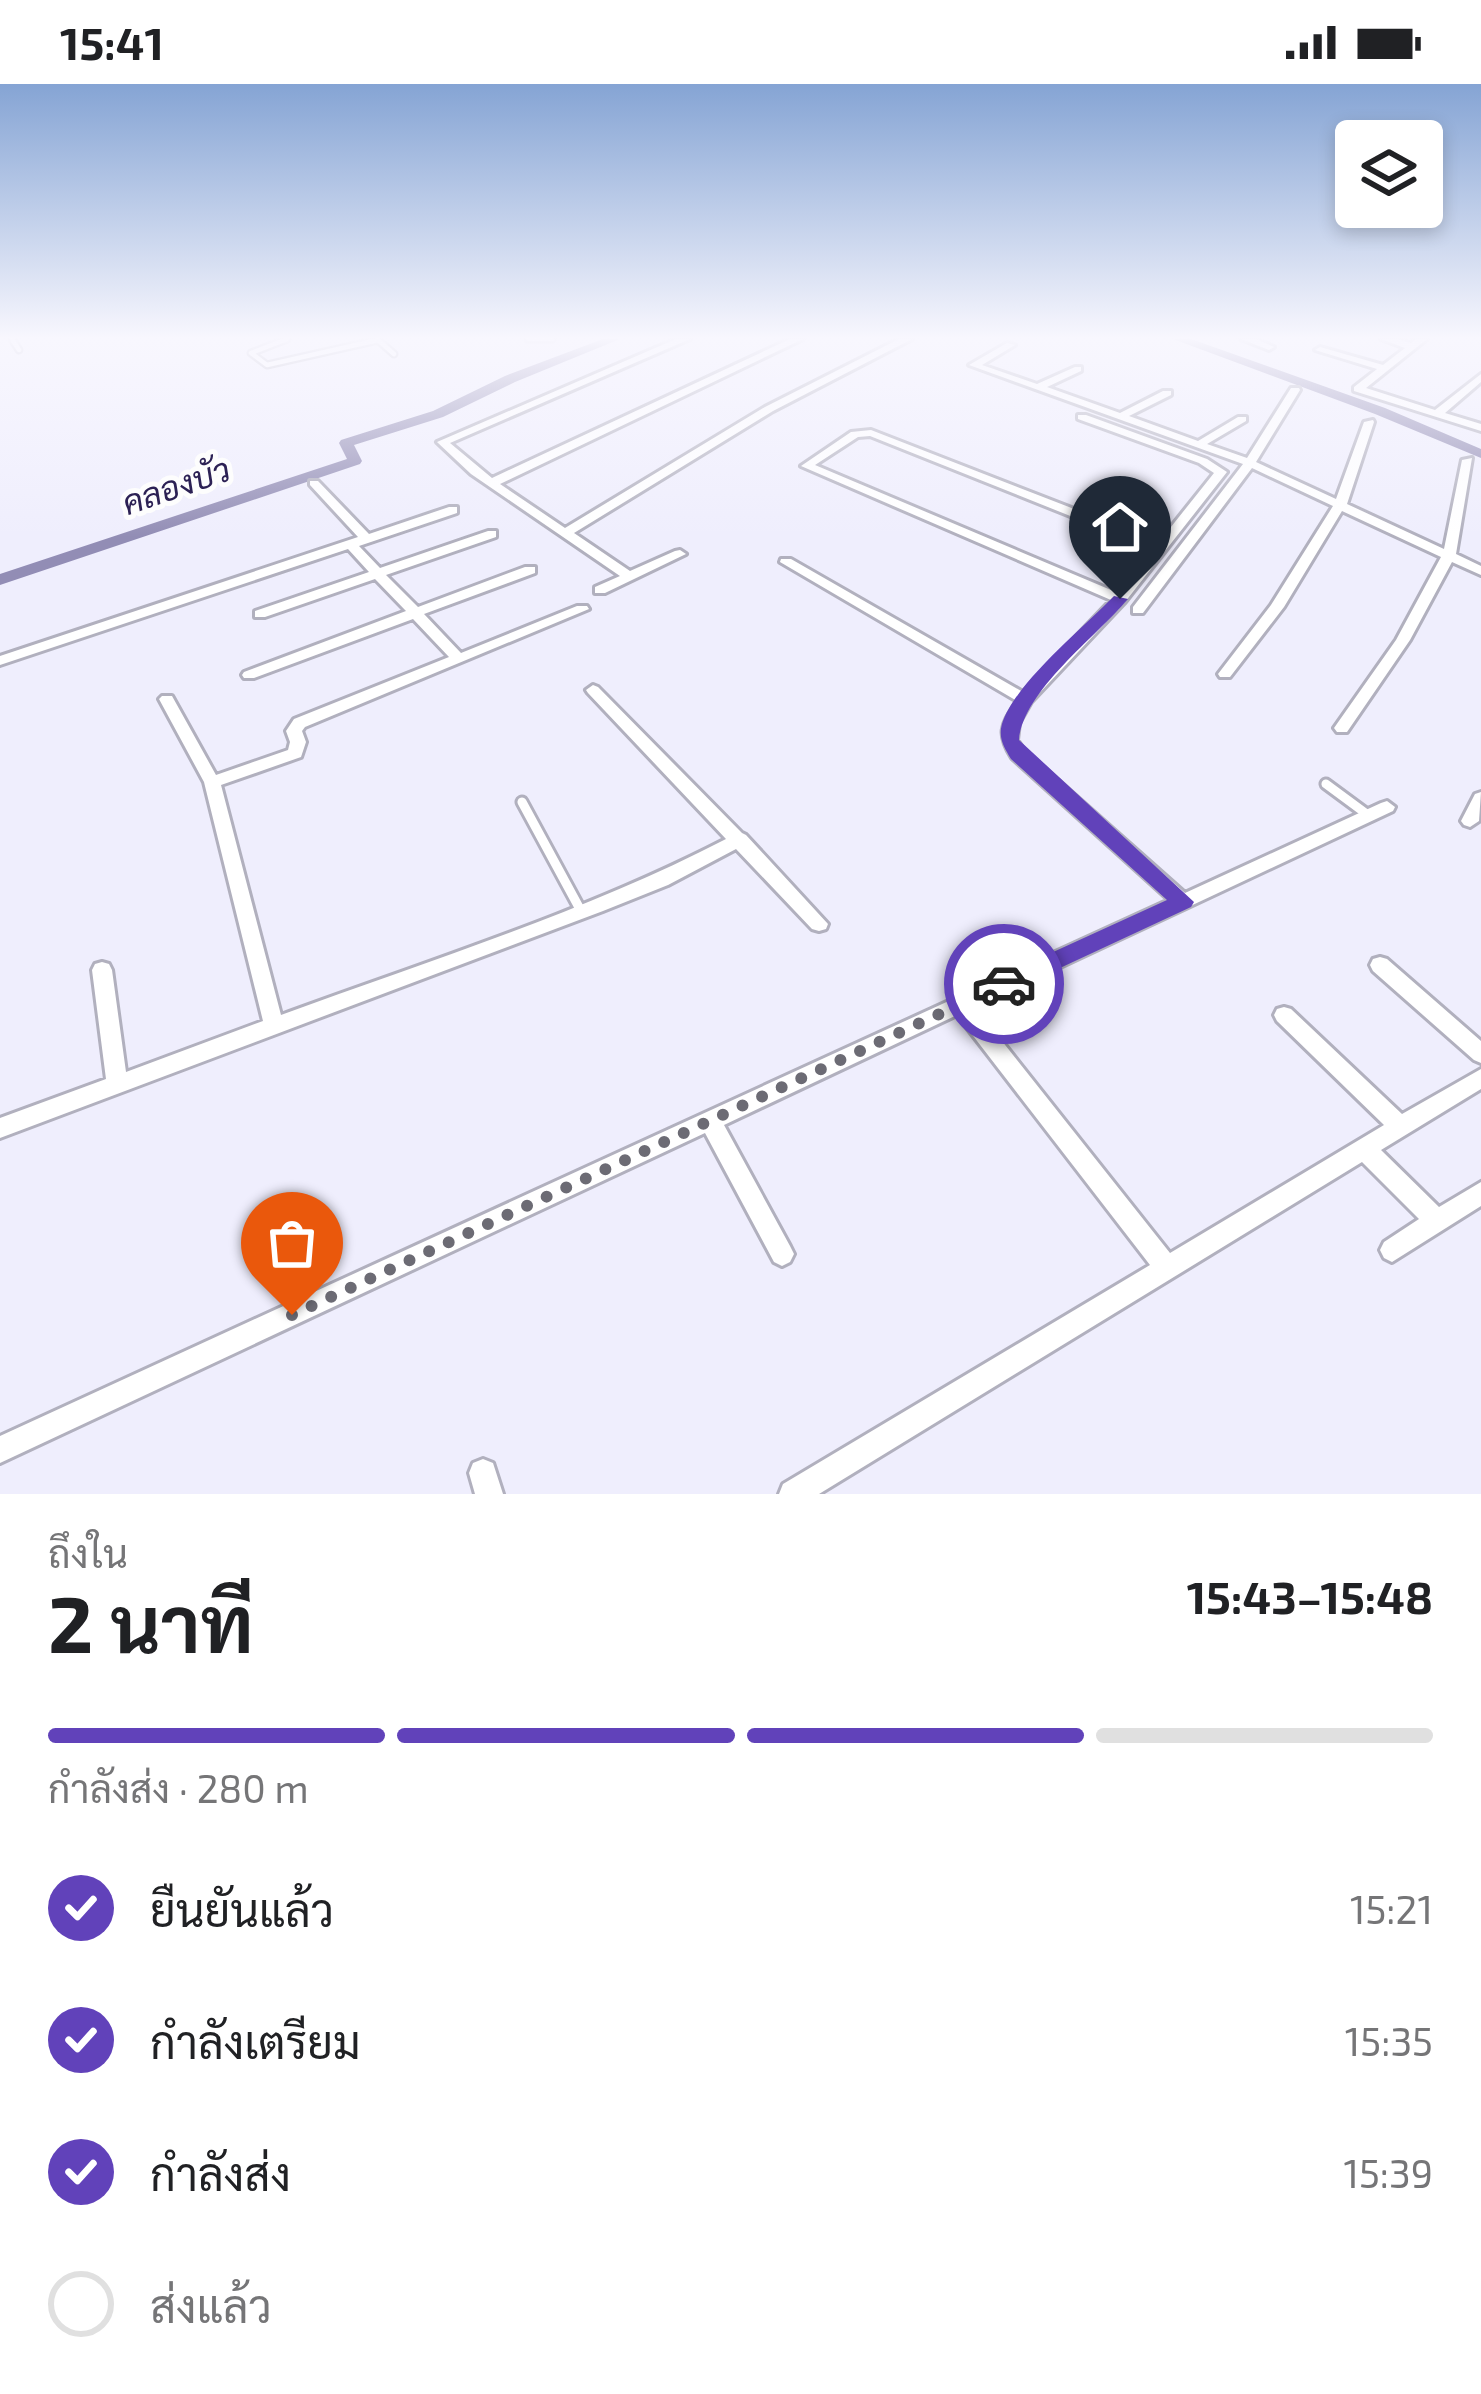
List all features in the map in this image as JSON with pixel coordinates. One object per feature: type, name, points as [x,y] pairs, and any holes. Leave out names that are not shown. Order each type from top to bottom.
[{"type":"street","points":[[530,405],[442,442],[629,577]]},
{"type":"street","points":[[493,483],[659,405]]},
{"type":"street","points":[[565,533],[777,405]]},
{"type":"street","points":[[1085,405],[1250,463],[1481,571]]},
{"type":"street","points":[[1120,417],[1144,405]]},
{"type":"street","points":[[1138,610],[1250,463],[1286,405]]},
{"type":"street","points":[[1405,405],[1481,428]]},
{"type":"street","points":[[1436,415],[1448,405]]},
{"type":"street","points":[[1082,417],[1203,461],[1221,472],[1120,599],[1024,699],[1011,723],[1010,740],[1018,754],[1183,902]]},
{"type":"street","points":[[1198,446],[1242,419]]},
{"type":"street","points":[[1225,674],[1276,607],[1341,503],[1369,422]]},
{"type":"street","points":[[1120,599],[807,466],[855,434],[871,433],[1161,548]]},
{"type":"street","points":[[1342,728],[1403,640],[1449,555],[1468,460]]},
{"type":"street","points":[[314,483],[366,538]]},
{"type":"street","points":[[0,661],[453,509]]},
{"type":"street","points":[[260,614],[492,534]]},
{"type":"street","points":[[350,544],[458,658]]},
{"type":"street","points":[[600,590],[680,554]]},
{"type":"street","points":[[786,562],[1024,699]]},
{"type":"street","points":[[249,675],[530,570]]},
{"type":"street","points":[[212,782],[295,753],[298,742],[293,730],[299,723],[582,608]]},
{"type":"street","points":[[593,690],[819,924]]},
{"type":"street","points":[[166,699],[212,782],[274,1025]]},
{"type":"street","points":[[1470,821],[1481,798]]},
{"type":"street","points":[[0,1450],[1378,811]]},
{"type":"street","points":[[0,1128],[582,912],[662,880],[740,839]]},
{"type":"street","points":[[1380,964],[1481,1054]]},
{"type":"street","points":[[103,970],[117,1083]]},
{"type":"street","points":[[961,1004],[1166,1268]]},
{"type":"street","points":[[1284,1015],[1400,1126]]},
{"type":"street","points":[[793,1494],[1481,1078]]},
{"type":"street","points":[[710,1121],[782,1254]]},
{"type":"street","points":[[1364,1148],[1437,1221]]},
{"type":"street","points":[[1392,1250],[1481,1193]]},
{"type":"lane","points":[[1326,784],[1378,811]]},
{"type":"lane","points":[[522,802],[582,912]]},
{"type":"waterway","name":"คลองบัว","points":[[0,580],[355,461],[346,443],[457,405]]},
{"type":"waterway","name":"คลองบัว","points":[[1363,405],[1481,454]]},
{"type":"way so far","points":[[292,1315],[1004,984]]},
{"type":"route","points":[[1004,984],[1183,902],[1018,754],[1010,740],[1011,723],[1024,699],[1120,599]]}]
